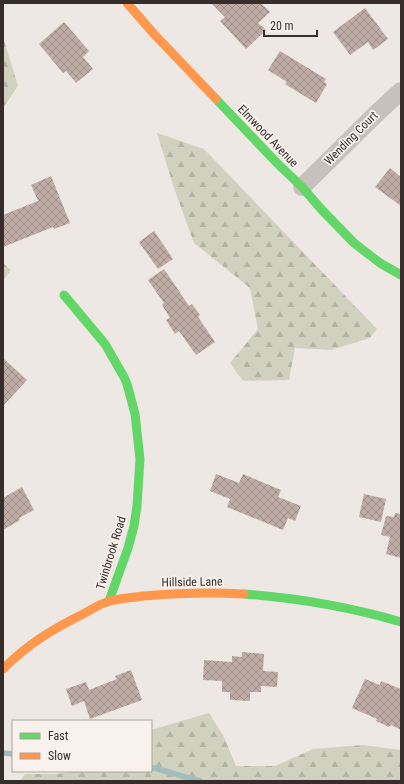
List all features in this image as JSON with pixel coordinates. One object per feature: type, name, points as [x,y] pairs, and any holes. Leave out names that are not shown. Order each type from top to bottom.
[{"type":"street","name":"Elmwood Avenue","points":[[127,3],[154,34],[276,163],[302,187],[354,243],[380,263],[401,275]]},
{"type":"street","name":"Wending Court","points":[[302,187],[377,112],[401,91]]},
{"type":"street","name":"Twinbrook Road","points":[[64,294],[105,344],[124,377],[135,414],[140,459],[137,506],[134,526],[128,548],[109,602]]},
{"type":"street","name":"Hillside Lane","points":[[3,669],[25,648],[62,624],[109,602],[143,596],[180,593],[219,593],[279,597],[347,608],[401,622]]},
{"type":"green space","points":[[3,37],[18,86],[3,108]]},
{"type":"green space","points":[[157,133],[204,149],[377,329],[370,338],[331,350],[295,348],[289,380],[243,381],[230,363],[258,329],[250,288],[194,243],[174,188]]},
{"type":"green space","points":[[3,263],[11,270],[3,281]]},
{"type":"green space","points":[[209,713],[223,735],[236,766],[275,766],[313,749],[363,745],[401,750],[401,781],[20,781],[25,774],[57,774],[70,772],[152,772],[152,730]]},
{"type":"building","points":[[211,3],[261,3],[270,12],[258,23],[266,30],[246,49],[220,21],[225,17]]},
{"type":"building","points":[[365,8],[388,39],[373,50],[368,42],[350,55],[333,32]]},
{"type":"building","points":[[64,22],[89,51],[83,57],[93,69],[76,83],[66,71],[63,73],[39,44]]},
{"type":"building","points":[[280,51],[326,79],[324,82],[327,84],[316,103],[285,84],[287,82],[268,70]]},
{"type":"building","points":[[390,168],[401,177],[401,206],[375,187]]},
{"type":"building","points":[[51,176],[70,223],[54,229],[53,227],[3,247],[3,215],[38,201],[31,185]]},
{"type":"building","points":[[154,231],[173,259],[158,269],[139,242]]},
{"type":"building","points":[[164,269],[189,306],[192,304],[200,315],[198,317],[215,342],[196,355],[179,331],[175,334],[166,320],[170,318],[162,305],[164,303],[148,280]]},
{"type":"building","points":[[3,358],[27,380],[3,406]]},
{"type":"building","points":[[216,474],[239,483],[243,474],[281,490],[278,497],[301,506],[295,521],[288,518],[283,530],[227,507],[230,499],[210,491]]},
{"type":"building","points":[[22,487],[34,510],[19,518],[20,520],[3,530],[3,498]]},
{"type":"building","points":[[364,494],[386,499],[381,522],[359,517]]},
{"type":"building","points":[[395,513],[401,514],[401,558],[386,554],[390,537],[381,535],[386,516],[394,517]]},
{"type":"building","points":[[242,652],[264,654],[263,671],[278,672],[277,687],[261,686],[261,692],[250,692],[250,701],[230,700],[230,692],[222,692],[222,681],[203,680],[204,660],[232,662],[232,656],[242,657]]},
{"type":"building","points":[[131,670],[142,700],[90,719],[84,701],[72,706],[66,689],[86,682],[89,690],[117,679],[115,676]]},
{"type":"building","points":[[365,679],[380,685],[381,681],[401,689],[401,730],[391,725],[389,727],[376,721],[377,719],[352,708]]},
{"type":"waterway","points":[[3,753],[12,754]]},
{"type":"waterway","points":[[152,768],[200,781]]},
{"type":"traffic: fast","points":[[216,99],[302,187],[354,243],[380,263],[401,275]]},
{"type":"traffic: fast","points":[[64,295],[105,344],[124,377],[135,414],[140,459],[137,506],[134,526],[128,548],[109,601]]},
{"type":"traffic: fast","points":[[244,594],[323,604],[401,622]]},
{"type":"traffic: slow","points":[[127,3],[154,34],[216,99]]},
{"type":"traffic: slow","points":[[3,669],[42,637],[104,603],[125,598],[168,594],[244,594]]}]
